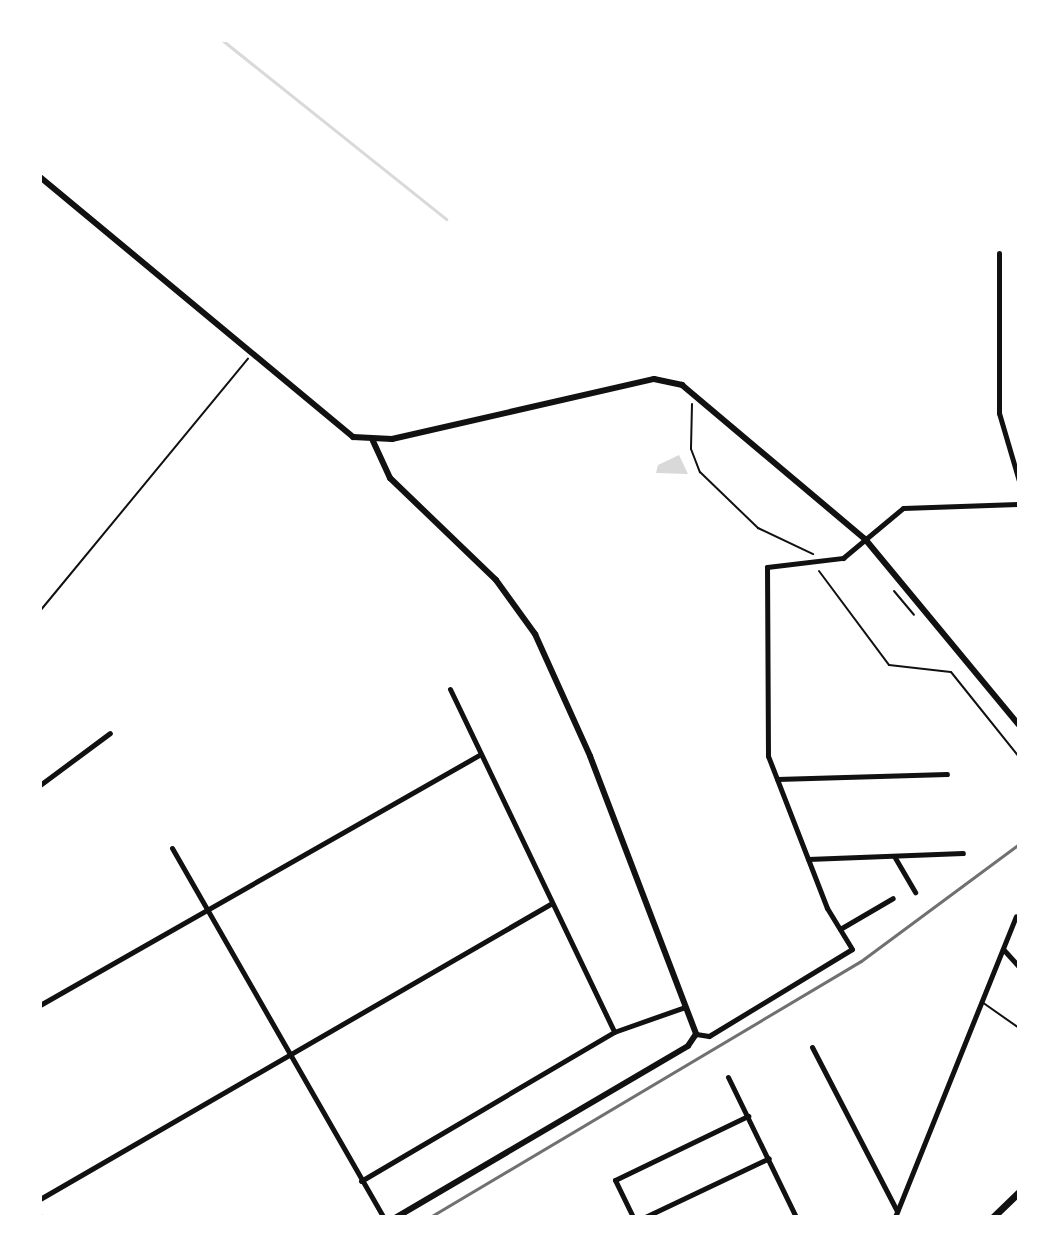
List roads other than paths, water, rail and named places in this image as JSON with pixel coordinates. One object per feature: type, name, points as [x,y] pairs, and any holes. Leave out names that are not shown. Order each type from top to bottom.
[{"type":"main road","points":[[993,1217],[1019,1192]]},
{"type":"street","points":[[40,177],[255,353],[343,433],[373,441],[668,379],[772,456],[865,539],[1019,725]]},
{"type":"street","points":[[999,253],[999,413],[1019,481]]},
{"type":"street","points":[[373,441],[390,478],[496,580],[535,634],[590,756],[696,1034]]},
{"type":"street","points":[[696,1034],[709,1036],[852,949],[827,908],[768,756],[762,579],[773,562],[843,558],[903,508],[1019,504]]},
{"type":"street","points":[[450,689],[614,1032]]},
{"type":"street","points":[[40,785],[110,733]]},
{"type":"street","points":[[40,1005],[481,754]]},
{"type":"street","points":[[777,779],[947,774]]},
{"type":"street","points":[[172,848],[383,1217]]},
{"type":"street","points":[[808,859],[963,853]]},
{"type":"street","points":[[894,856],[915,892]]},
{"type":"street","points":[[840,929],[893,898]]},
{"type":"street","points":[[40,1199],[552,903]]},
{"type":"street","points":[[896,1214],[1016,916]]},
{"type":"street","points":[[1003,949],[1019,967]]},
{"type":"street","points":[[361,1181],[614,1032],[685,1007]]},
{"type":"street","points":[[397,1217],[688,1046],[696,1034]]},
{"type":"street","points":[[812,1047],[896,1214]]},
{"type":"street","points":[[728,1077],[796,1217]]},
{"type":"street","points":[[633,1217],[615,1180],[748,1116]]},
{"type":"street","points":[[645,1217],[769,1158]]},
{"type":"lane","points":[[981,1001],[1019,1028]]},
{"type":"waterway","points":[[222,40],[446,219]]},
{"type":"railway","points":[[430,1217],[861,961],[1019,844]]}]
